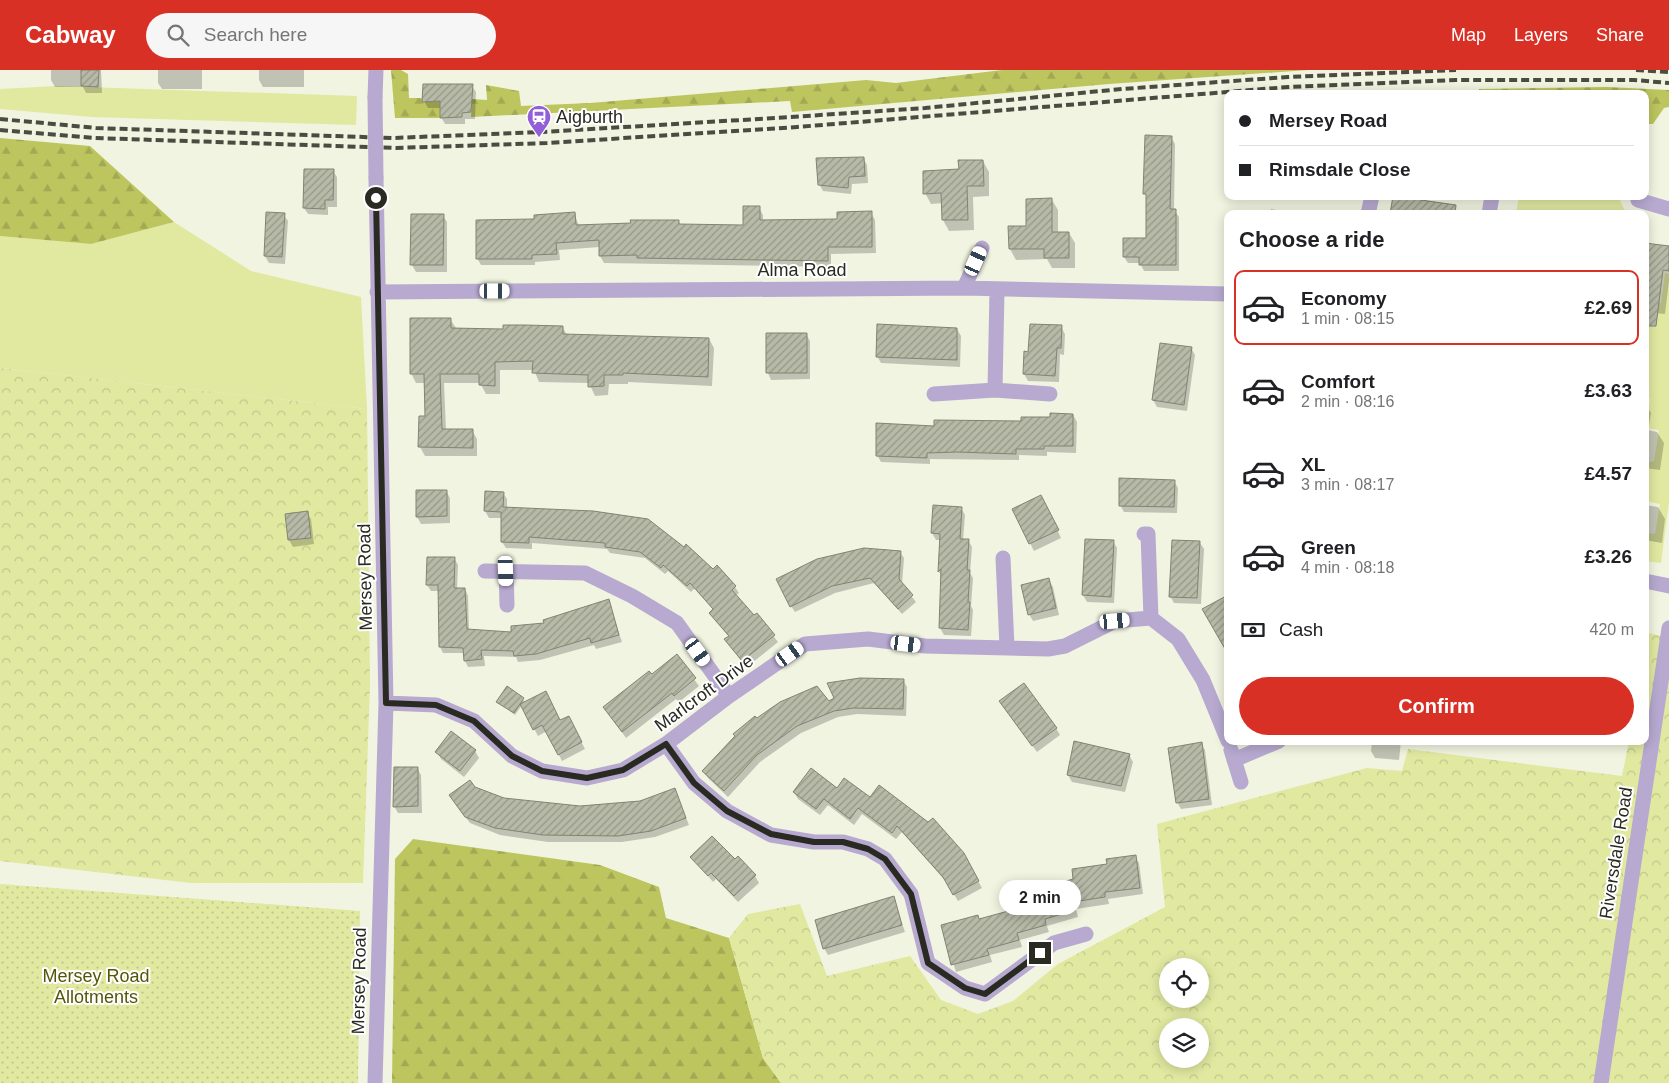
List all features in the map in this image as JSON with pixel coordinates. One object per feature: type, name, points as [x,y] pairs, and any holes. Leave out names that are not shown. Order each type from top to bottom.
[{"type":"street","name":"Mersey Road","points":[[375,1083],[386,703],[377,292],[376,70]]},
{"type":"street","points":[[1638,200],[1669,209]]},
{"type":"street","points":[[964,288],[982,248]]},
{"type":"street","name":"Alma Road","points":[[377,292],[964,288],[1224,294]]},
{"type":"street","points":[[995,390],[997,290]]},
{"type":"street","points":[[934,394],[995,390],[1050,394]]},
{"type":"street","points":[[1144,534],[1148,534],[1151,618],[1178,639],[1203,680],[1224,731]]},
{"type":"street","points":[[1004,558],[1007,647]]},
{"type":"street","points":[[485,571],[585,573],[632,596],[677,623],[729,696]]},
{"type":"street","points":[[506,571],[507,605]]},
{"type":"street","points":[[1649,582],[1669,586]]},
{"type":"street","name":"Marlcroft Drive","points":[[386,703],[436,705],[474,721],[512,756],[542,771],[587,778],[623,770],[666,744],[729,696],[806,644],[868,639],[925,646],[1048,649],[1065,646],[1115,621],[1151,618]]},
{"type":"street","name":"Riversdale Road","points":[[1601,1083],[1669,628]]},
{"type":"street","points":[[666,744],[694,783],[727,811],[771,834],[814,842],[843,842],[868,849],[885,859],[911,894],[928,963],[965,988],[985,994],[1054,943],[1086,934]]},
{"type":"street","points":[[1229,745],[1241,782]]},
{"type":"street","points":[[1234,760],[1270,745]]},
{"type":"green space","points":[[391,70],[401,70],[408,74],[409,98],[423,98],[423,102],[440,101],[440,118],[395,118]]},
{"type":"green space","points":[[1002,70],[1309,70],[1109,84],[792,112],[790,101],[471,117],[472,99],[487,100],[486,85],[519,91],[521,106],[590,103],[866,80],[896,83]]},
{"type":"green space","points":[[57,86],[357,96],[356,125],[92,117],[0,109],[0,89]]},
{"type":"green space","points":[[1607,87],[1669,90],[1669,107],[1664,108],[1653,124],[1649,124],[1649,90],[1479,89]]},
{"type":"green space","points":[[0,138],[90,146],[174,222],[91,244],[0,236]]},
{"type":"green space","points":[[1518,200],[1620,200],[1625,210],[1517,210]]},
{"type":"green space","points":[[174,222],[251,271],[361,297],[367,409],[0,368],[0,236],[91,244]]},
{"type":"green space","points":[[1665,273],[1669,274],[1669,502],[1661,563],[1649,562],[1649,533],[1655,534],[1660,504],[1649,502],[1649,462],[1654,461],[1659,430],[1649,429],[1649,302],[1661,303]]},
{"type":"green space","points":[[0,368],[367,409],[370,686],[363,883],[191,883],[0,861]]},
{"type":"green space","points":[[1649,633],[1669,638],[1669,1083],[781,1083],[763,1058],[729,938],[748,914],[800,904],[827,976],[910,956],[941,1000],[978,1014],[1013,1001],[1058,964],[1165,907],[1157,824],[1367,768],[1402,771],[1408,749],[1622,776],[1628,745],[1649,745]]},
{"type":"green space","points":[[413,839],[600,865],[659,887],[666,918],[729,938],[763,1058],[781,1083],[392,1083],[395,859]]},
{"type":"green space","name":"Mersey Road Allotments","points":[[0,884],[360,911],[358,1083],[0,1083]]},
{"type":"building","points":[[81,70],[99,70],[98,87],[81,86]]},
{"type":"building","points":[[423,84],[473,84],[471,112],[462,113],[462,117],[440,118],[440,101],[422,102]]},
{"type":"building","points":[[1145,135],[1172,136],[1170,209],[1176,209],[1176,265],[1139,265],[1139,257],[1123,257],[1123,238],[1146,238],[1146,194],[1143,194]]},
{"type":"building","points":[[864,157],[865,176],[849,177],[848,188],[818,185],[816,158]]},
{"type":"building","points":[[958,160],[983,160],[984,186],[967,186],[968,220],[942,220],[941,193],[923,194],[923,171],[959,169]]},
{"type":"building","points":[[304,169],[334,169],[333,200],[325,200],[325,209],[303,208]]},
{"type":"building","points":[[1052,198],[1052,232],[1069,232],[1069,258],[1044,258],[1044,249],[1009,249],[1008,226],[1026,226],[1026,199]]},
{"type":"building","points":[[1392,200],[1421,200],[1456,205],[1455,210],[1391,210]]},
{"type":"building","points":[[743,206],[760,206],[760,220],[837,219],[837,212],[872,211],[872,247],[828,247],[828,261],[637,258],[637,255],[599,256],[599,240],[556,243],[557,254],[532,255],[532,259],[476,259],[476,220],[534,219],[534,215],[575,212],[576,225],[631,223],[630,220],[679,220],[679,224],[743,225]]},
{"type":"building","points":[[266,212],[285,213],[282,257],[264,256]]},
{"type":"building","points":[[411,214],[444,214],[443,265],[410,265]]},
{"type":"building","points":[[1649,244],[1669,246],[1669,271],[1663,270],[1656,326],[1649,326]]},
{"type":"building","points":[[410,318],[451,318],[451,328],[503,329],[503,325],[563,326],[563,334],[709,338],[708,377],[623,373],[623,375],[604,375],[604,386],[588,387],[588,375],[532,373],[533,361],[495,362],[495,386],[479,385],[479,374],[440,374],[442,429],[473,429],[473,448],[418,447],[419,416],[425,416],[424,374],[410,374]]},
{"type":"building","points":[[877,324],[957,328],[957,360],[876,357]]},
{"type":"building","points":[[1030,324],[1062,325],[1061,348],[1057,348],[1055,376],[1023,374],[1024,351],[1028,352]]},
{"type":"building","points":[[766,333],[807,333],[807,373],[766,373]]},
{"type":"building","points":[[1160,343],[1192,347],[1184,405],[1152,400]]},
{"type":"building","points":[[1050,413],[1073,414],[1073,446],[1044,446],[1044,449],[1016,449],[1016,454],[957,452],[927,453],[927,458],[876,456],[876,423],[934,426],[934,420],[1021,421],[1021,417],[1050,417]]},
{"type":"building","points":[[1119,478],[1175,480],[1174,507],[1119,506]]},
{"type":"building","points":[[416,490],[447,490],[447,516],[416,517]]},
{"type":"building","points":[[485,491],[504,492],[503,507],[593,511],[648,519],[684,547],[686,544],[713,569],[717,565],[736,586],[732,590],[754,615],[757,613],[775,635],[742,661],[724,639],[729,636],[709,613],[713,609],[690,583],[687,586],[663,565],[661,568],[640,552],[605,547],[605,543],[529,537],[529,543],[501,542],[501,512],[484,511]]},
{"type":"building","points":[[1041,495],[1059,530],[1029,544],[1012,509]]},
{"type":"building","points":[[933,505],[962,507],[960,539],[969,539],[967,570],[970,570],[968,602],[970,602],[968,630],[939,628],[941,569],[938,572],[940,534],[931,533]]},
{"type":"building","points":[[308,511],[311,538],[288,540],[285,514]]},
{"type":"building","points":[[1085,539],[1114,540],[1111,597],[1082,595]]},
{"type":"building","points":[[1172,540],[1200,541],[1197,598],[1169,597]]},
{"type":"building","points":[[864,548],[901,551],[899,579],[913,595],[898,609],[870,578],[832,586],[790,607],[776,579],[817,559]]},
{"type":"building","points":[[427,557],[455,557],[454,588],[465,588],[467,629],[511,632],[511,626],[544,623],[543,620],[609,599],[619,635],[591,643],[590,638],[536,654],[514,656],[513,651],[481,650],[482,659],[464,661],[463,648],[439,647],[438,585],[426,585]]},
{"type":"building","points":[[1049,578],[1056,608],[1028,615],[1021,585]]},
{"type":"building","points":[[1224,597],[1224,647],[1202,609]]},
{"type":"building","points":[[677,654],[696,678],[674,696],[672,693],[622,732],[603,707],[649,671],[652,674]]},
{"type":"building","points":[[860,678],[904,679],[903,709],[853,708],[834,711],[797,726],[757,755],[724,791],[702,771],[735,736],[733,734],[755,716],[757,718],[780,702],[817,686],[829,701],[834,698],[827,683]]},
{"type":"building","points":[[1024,683],[1057,728],[1032,746],[999,701]]},
{"type":"building","points":[[507,686],[524,698],[514,713],[496,702]]},
{"type":"building","points":[[546,691],[560,720],[569,716],[582,742],[558,755],[542,725],[533,730],[520,704]]},
{"type":"building","points":[[451,731],[476,750],[460,771],[435,752]]},
{"type":"building","points":[[1074,741],[1130,754],[1121,786],[1067,775]]},
{"type":"building","points":[[1202,742],[1209,799],[1176,803],[1168,748]]},
{"type":"building","points":[[394,767],[418,767],[418,806],[393,807]]},
{"type":"building","points":[[811,768],[837,788],[844,778],[870,797],[879,785],[928,822],[933,818],[964,853],[979,881],[953,895],[943,877],[897,826],[892,833],[858,808],[850,819],[824,799],[816,809],[793,792]]},
{"type":"building","points":[[470,780],[475,787],[504,798],[580,806],[640,801],[675,788],[686,818],[651,831],[618,836],[543,835],[495,828],[465,817],[449,795]]},
{"type":"building","points":[[712,836],[735,859],[738,856],[756,875],[734,896],[711,873],[708,876],[690,857]]},
{"type":"building","points":[[1136,855],[1140,888],[1105,892],[1105,897],[1073,902],[1075,910],[1045,919],[1046,925],[1017,933],[1019,940],[987,949],[989,955],[951,965],[941,925],[978,915],[979,919],[1012,910],[1010,903],[1041,895],[1039,889],[1073,879],[1072,869],[1107,864],[1106,859]]},
{"type":"building","points":[[894,896],[902,925],[823,949],[815,920]]},
{"type":"railway","points":[[0,119],[96,128],[393,138],[542,132],[791,117],[925,108],[1122,89],[1288,77],[1456,70]]},
{"type":"railway","points":[[1636,70],[1669,72]]},
{"type":"railway","points":[[1251,90],[1456,80],[1634,80],[1669,83]]},
{"type":"railway","points":[[0,130],[95,138],[396,148],[547,143],[797,127],[1224,92]]},
{"type":"place","name":"Aigburth","points":[[539,138]]},
{"type":"route","points":[[376,198],[386,703],[436,705],[474,721],[512,756],[542,771],[587,778],[623,770],[666,744],[694,783],[727,811],[771,834],[814,842],[843,842],[868,849],[885,859],[911,894],[928,963],[965,988],[985,994],[1040,953]]}]
